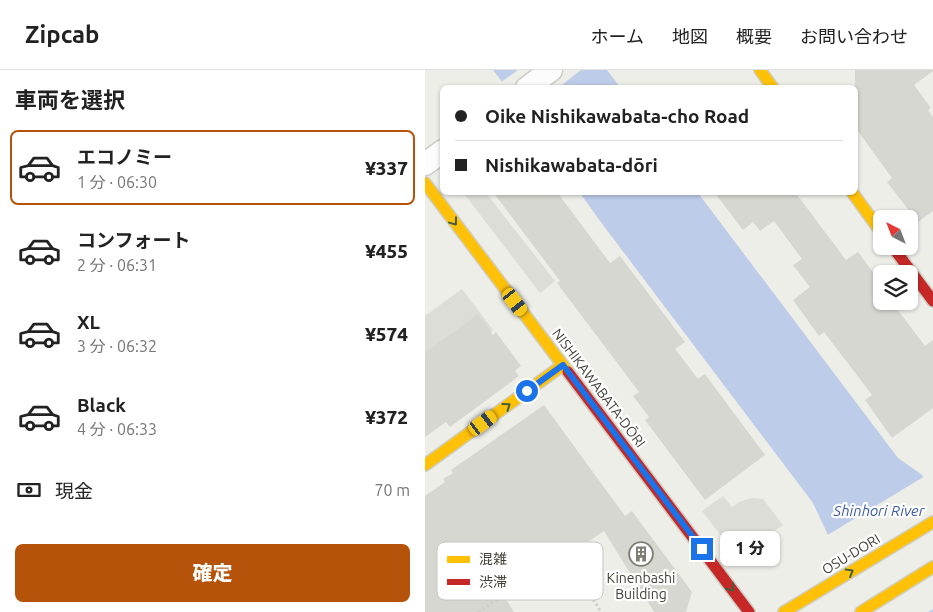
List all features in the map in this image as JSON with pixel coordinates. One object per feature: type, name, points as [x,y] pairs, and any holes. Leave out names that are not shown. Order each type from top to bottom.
[{"type":"street","points":[[531,85],[551,70]]},
{"type":"street","points":[[760,70],[771,85]]},
{"type":"street","points":[[425,164],[440,153]]},
{"type":"street","name":"NISHIKAWABATA-DŌRI","points":[[425,183],[749,612]]},
{"type":"street","points":[[853,195],[873,221]]},
{"type":"street","points":[[899,255],[933,301]]},
{"type":"street","points":[[425,465],[563,365]]},
{"type":"street","name":"OSU-DORI","points":[[784,612],[933,522]]},
{"type":"street","points":[[861,612],[933,567]]},
{"type":"path","points":[[594,600],[601,612]]},
{"type":"path","points":[[478,612],[495,601]]},
{"type":"shaded area","points":[[465,195],[488,195],[555,281],[540,293]]},
{"type":"shaded area","points":[[462,289],[493,330],[428,379],[425,375],[425,316]]},
{"type":"shaded area","points":[[723,496],[732,507],[739,502],[752,498],[763,499],[783,525],[737,557],[702,511]]},
{"type":"water","points":[[493,70],[607,70],[618,85],[504,85]]},
{"type":"water","name":"Shinhori River","points":[[581,195],[700,195],[898,458],[921,474],[933,491],[933,612],[889,612],[828,535],[813,503]]},
{"type":"pier","points":[[518,70],[581,70],[562,85],[501,85],[500,83]]},
{"type":"pier","points":[[925,476],[933,486],[933,609],[928,612],[886,612],[826,536]]},
{"type":"building","points":[[855,70],[933,70],[914,85],[931,108],[928,110],[933,117],[933,211],[918,222],[918,210],[909,210],[887,182],[892,178],[858,131],[858,85],[855,85]]},
{"type":"building","points":[[495,195],[559,195],[610,263],[620,256],[685,342],[675,349],[698,379],[705,374],[765,455],[705,500],[645,420],[649,417],[633,396],[639,392],[557,283],[560,281]]},
{"type":"building","points":[[716,195],[797,195],[846,260],[858,252],[873,272],[873,310],[898,310],[925,346],[933,340],[933,408],[892,438],[865,400],[872,395],[824,332],[819,336],[793,300],[810,287],[793,265],[802,259],[774,221],[760,231],[753,222],[743,230]]},
{"type":"building","points":[[478,314],[493,335],[496,332],[521,366],[515,371],[519,376],[450,427],[446,422],[425,437],[425,353]]},
{"type":"building","points":[[544,405],[625,516],[632,511],[692,592],[686,612],[654,612],[604,531],[588,542],[437,542],[437,600],[507,600],[514,612],[425,612],[425,496],[445,482],[443,479],[453,473],[451,470]]},
{"type":"traffic: slow","points":[[760,70],[771,85]]},
{"type":"traffic: slow","points":[[425,183],[568,372]]},
{"type":"traffic: slow","points":[[854,195],[873,221]]},
{"type":"traffic: slow","points":[[425,465],[563,365]]},
{"type":"traffic: slow","points":[[784,612],[933,522]]},
{"type":"traffic: slow","points":[[861,612],[933,567]]},
{"type":"traffic: jam","points":[[899,255],[933,301]]},
{"type":"traffic: jam","points":[[568,372],[749,612]]},
{"type":"place","name":"Kinenbashi Building","points":[[641,554]]},
{"type":"route","points":[[527,391],[563,365],[702,549]]}]
